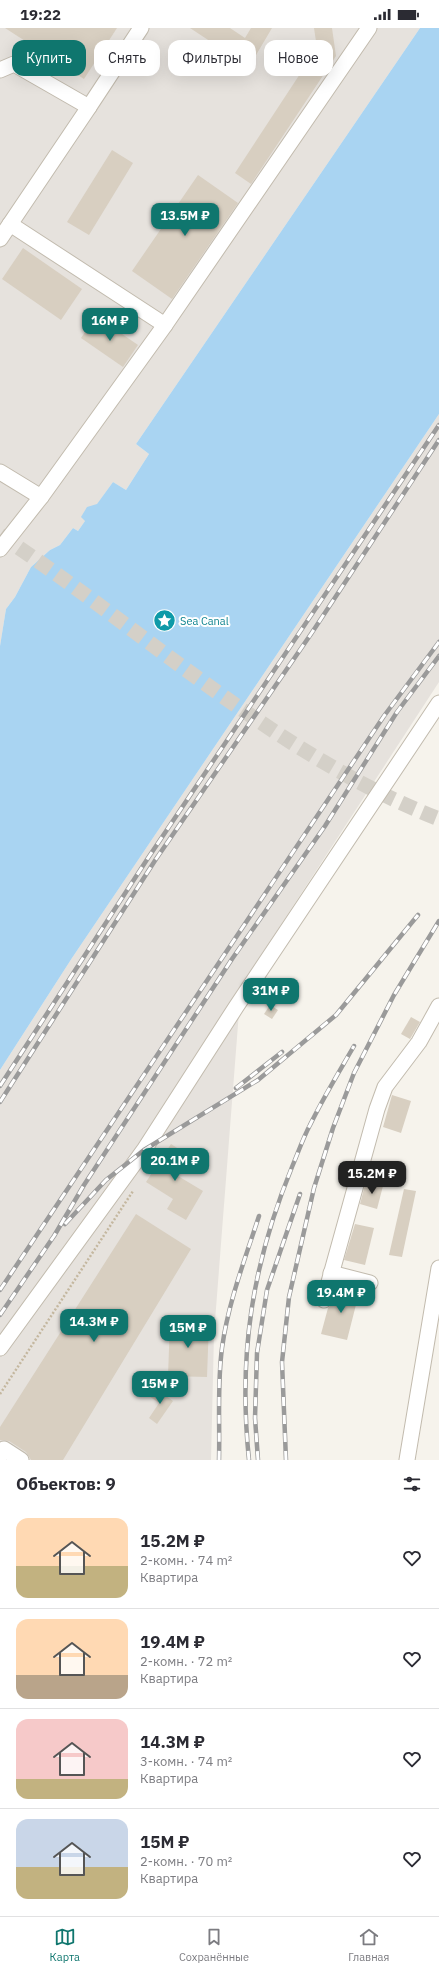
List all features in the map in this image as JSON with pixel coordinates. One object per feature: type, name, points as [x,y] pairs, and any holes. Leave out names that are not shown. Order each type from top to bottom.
[{"type":"lane","points":[[0,239],[141,28]]},
{"type":"lane","points":[[0,548],[41,498],[165,325],[366,29]]},
{"type":"lane","points":[[0,70],[14,64],[88,107]]},
{"type":"lane","points":[[10,224],[165,325]]},
{"type":"lane","points":[[0,472],[41,498]]},
{"type":"lane","points":[[0,1348],[144,1150],[236,1007],[439,703]]},
{"type":"lane","points":[[324,1300],[377,1109],[385,1087],[419,1042],[439,1006]]},
{"type":"lane","points":[[407,1460],[439,1268]]},
{"type":"lane","points":[[331,1273],[370,1283]]},
{"type":"lane","points":[[0,1456],[4,1449],[21,1460]]},
{"type":"shaded area","points":[[0,28],[420,28],[136,444],[149,454],[126,490],[113,482],[78,531],[73,528],[60,545],[50,550],[31,567],[15,597],[6,609],[0,646]]},
{"type":"shaded area","points":[[439,414],[439,682],[241,986],[214,1334],[211,1460],[0,1460],[0,1070],[72,958]]},
{"type":"water","name":"Sea Canal","points":[[420,28],[439,28],[439,414],[72,958],[0,1070],[0,646],[6,609],[15,597],[31,567],[50,550],[60,545],[73,528],[78,531],[85,521],[81,517],[87,507],[97,504],[113,482],[126,490],[149,454],[136,444]]},
{"type":"building","points":[[5,28],[117,28],[109,40],[94,40],[94,64],[86,76],[86,40],[24,40]]},
{"type":"building","points":[[190,28],[230,28],[245,38],[251,28],[272,28],[256,55],[256,40],[208,40]]},
{"type":"building","points":[[314,28],[332,28],[336,56],[333,61],[333,40],[316,40]]},
{"type":"building","points":[[299,76],[323,76],[251,184],[235,173]]},
{"type":"building","points":[[112,150],[133,163],[89,235],[67,222]]},
{"type":"building","points":[[198,175],[238,203],[172,299],[132,271]]},
{"type":"building","points":[[23,248],[82,289],[61,320],[2,279]]},
{"type":"building","points":[[96,316],[138,345],[123,367],[81,338]]},
{"type":"building","points":[[270,1005],[278,1010],[272,1019],[264,1014]]},
{"type":"building","points":[[411,1017],[420,1022],[410,1039],[401,1034]]},
{"type":"building","points":[[392,1095],[411,1101],[401,1133],[383,1127]]},
{"type":"building","points":[[171,1144],[191,1157],[178,1176],[203,1191],[186,1220],[167,1209],[173,1199],[146,1182]]},
{"type":"building","points":[[366,1181],[383,1186],[377,1209],[360,1204]]},
{"type":"building","points":[[404,1189],[416,1191],[402,1257],[389,1255]]},
{"type":"building","points":[[136,1214],[191,1249],[63,1460],[31,1460],[26,1452],[9,1441],[0,1440],[0,1427]]},
{"type":"building","points":[[355,1224],[374,1228],[365,1265],[344,1260]]},
{"type":"building","points":[[337,1287],[359,1293],[347,1340],[321,1334],[328,1308],[333,1303]]},
{"type":"building","points":[[170,1321],[209,1322],[207,1377],[168,1376]]},
{"type":"building","points":[[155,1388],[173,1401],[157,1424],[149,1418],[159,1403],[149,1396]]},
{"type":"tunnel","points":[[0,535],[54,572],[213,689],[267,726],[322,761],[379,792],[439,819]]},
{"type":"railway","points":[[0,1086],[148,858],[439,425]]},
{"type":"railway","points":[[0,1102],[156,859],[311,634],[439,440]]},
{"type":"railway","points":[[0,1290],[384,716],[439,642]]},
{"type":"railway","points":[[0,1315],[54,1236],[84,1185],[232,959],[325,826],[397,712],[439,656]]},
{"type":"railway","points":[[65,1224],[106,1180],[144,1150],[258,1080],[336,1015],[418,915]]},
{"type":"railway","points":[[286,1460],[282,1362],[289,1297],[314,1188],[333,1128],[354,1073],[394,995],[439,921]]},
{"type":"railway","points":[[249,1460],[245,1384],[247,1347],[251,1311],[267,1239],[278,1203],[305,1135],[354,1046]]},
{"type":"railway","points":[[236,1088],[282,1052]]},
{"type":"railway","points":[[258,1460],[255,1418],[257,1353],[267,1290],[300,1194]]},
{"type":"railway","points":[[219,1460],[219,1404],[222,1348],[228,1314],[259,1216]]},
{"type":"place","name":"Sea Canal","points":[[165,621]]}]
